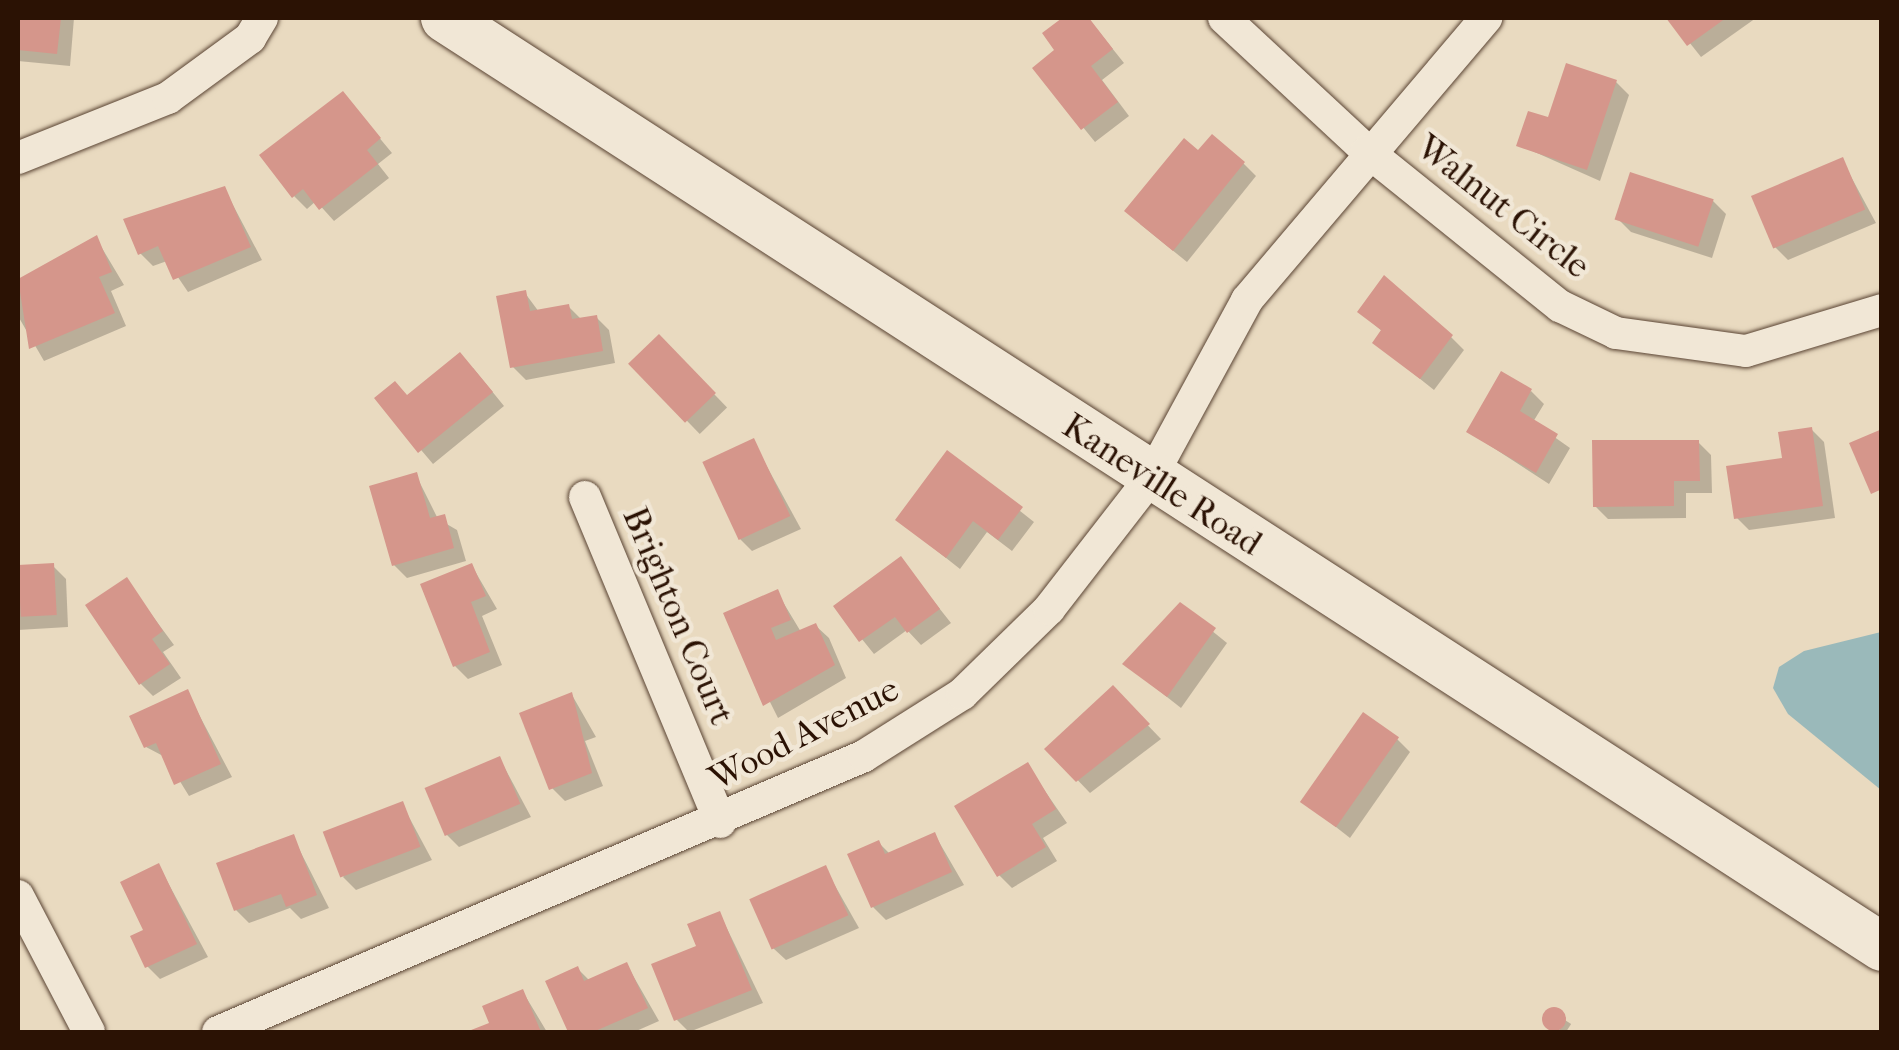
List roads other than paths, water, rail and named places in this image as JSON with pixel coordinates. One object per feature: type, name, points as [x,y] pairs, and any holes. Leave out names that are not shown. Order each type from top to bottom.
[{"type":"main road","name":"Kaneville Road","points":[[445,18],[1150,479],[1882,947]]},
{"type":"street","points":[[18,158],[168,98],[250,38],[262,18]]},
{"type":"street","name":"Walnut Circle","points":[[1224,18],[1367,151],[1560,306],[1616,333],[1746,351],[1882,310]]},
{"type":"street","name":"Wood Avenue","points":[[218,1032],[720,822],[864,756],[962,694],[1048,608],[1150,479],[1247,300],[1367,151],[1486,18]]},
{"type":"street","name":"Brighton Court","points":[[584,497],[720,822]]},
{"type":"street","points":[[18,896],[89,1032]]},
{"type":"water","points":[[1882,632],[1881,790],[1788,714],[1773,688],[1779,667],[1804,651]]}]
